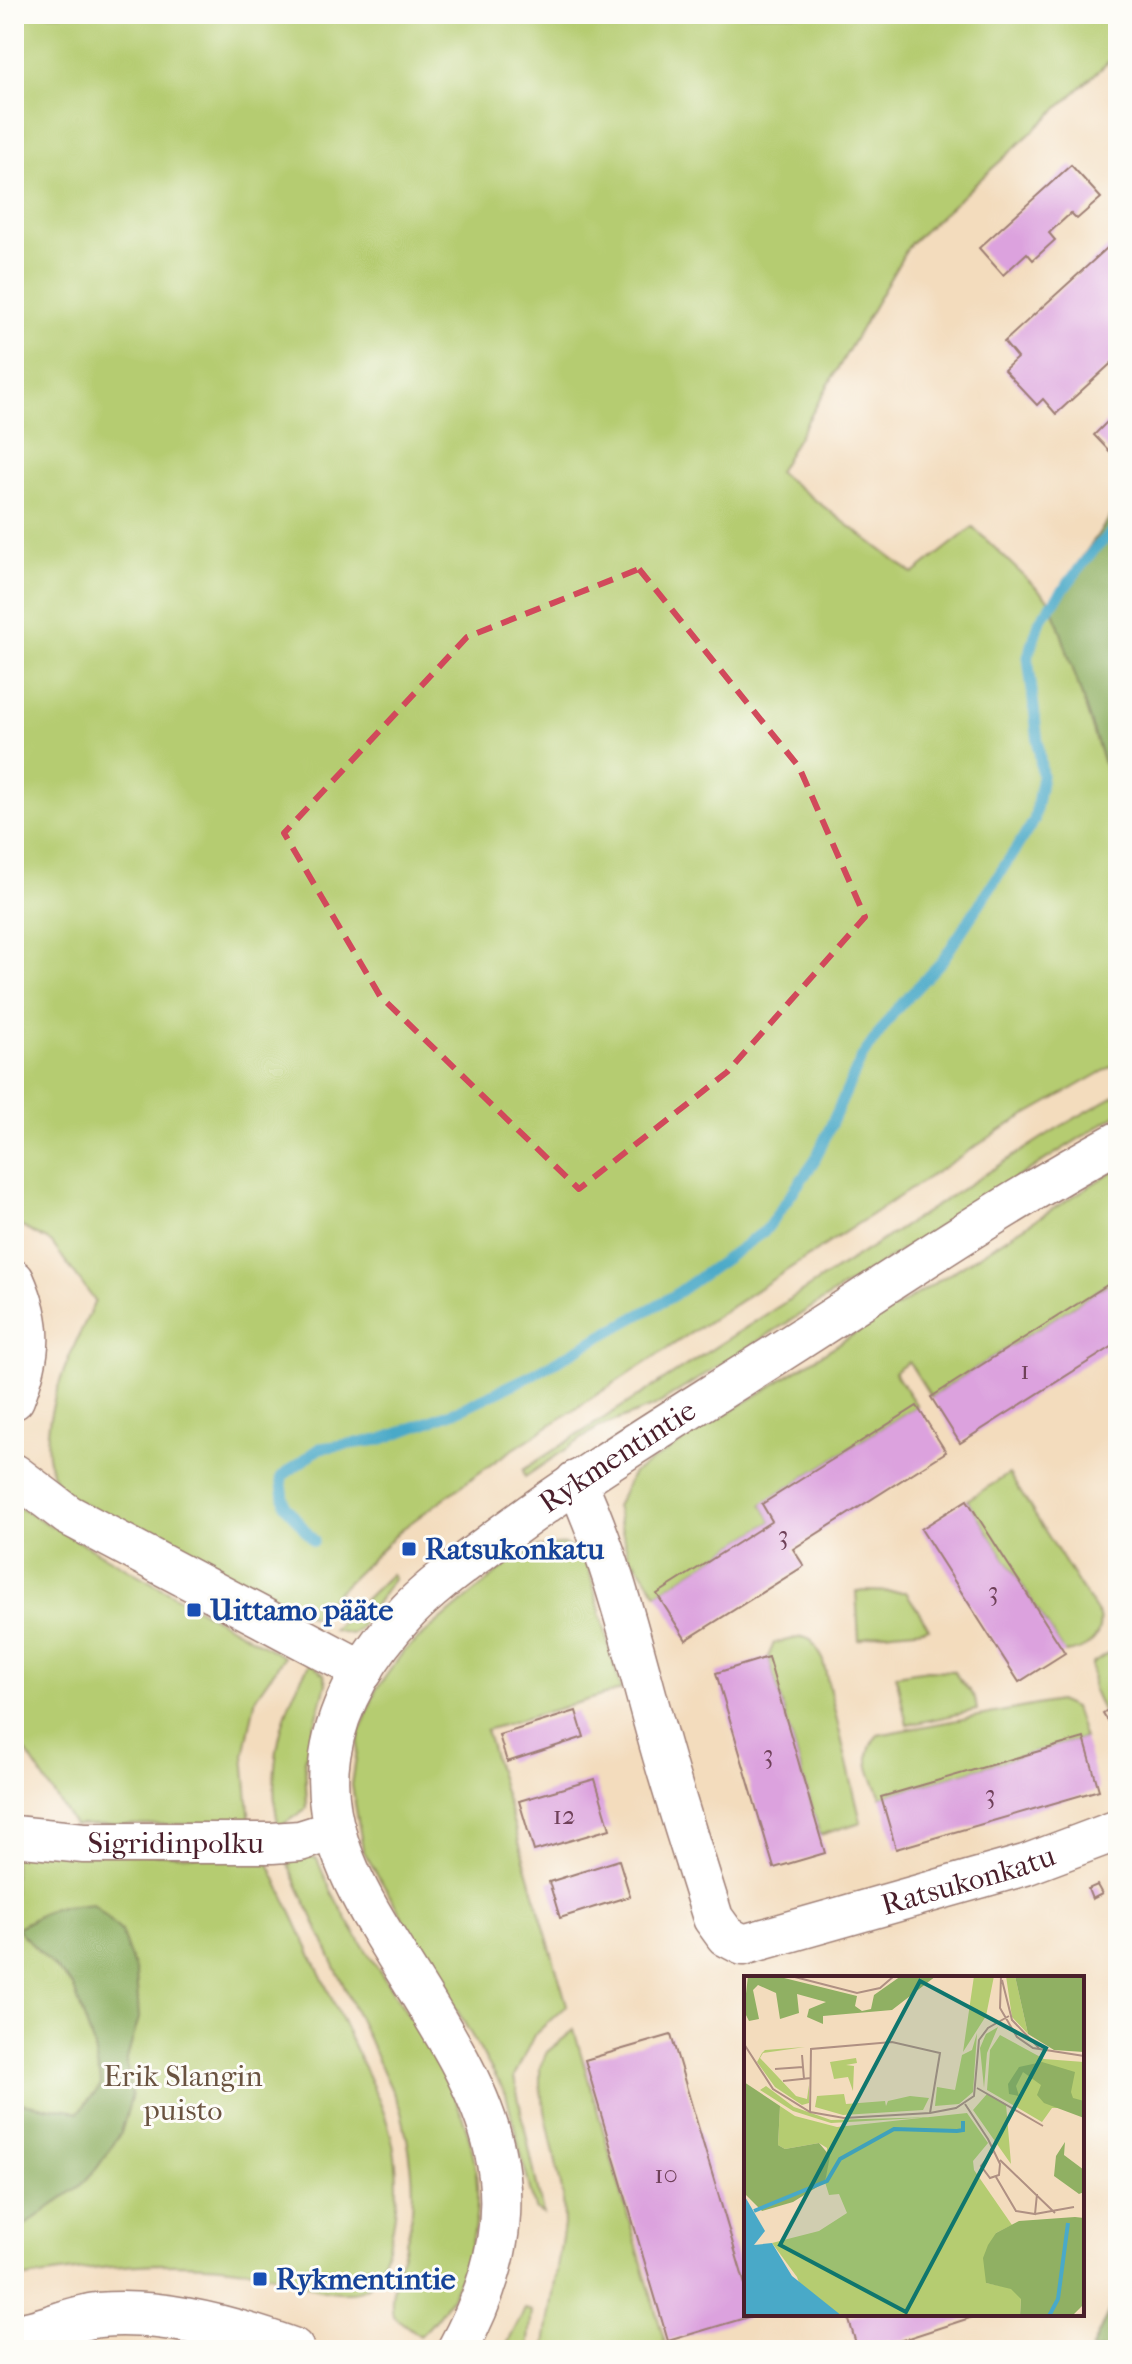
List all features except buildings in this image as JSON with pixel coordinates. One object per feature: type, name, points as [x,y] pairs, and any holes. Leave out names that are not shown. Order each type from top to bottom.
[{"type":"main road","points":[[19,2336],[95,2315],[121,2314],[199,2323],[292,2350]]},
{"type":"main road","points":[[19,2336],[89,2350]]},
{"type":"street","name":"Rykmentintie","points":[[457,2350],[487,2291],[498,2241],[500,2197],[494,2147],[484,2113],[457,2051],[365,1904],[335,1830],[329,1805],[329,1759],[339,1718],[363,1671],[408,1612],[437,1585],[576,1481],[1118,1142]]},
{"type":"street","points":[[14,1280],[30,1323],[26,1361],[14,1399]]},
{"type":"street","points":[[14,1474],[68,1515],[363,1671]]},
{"type":"street","name":"Ratsukonkatu","points":[[576,1481],[600,1534],[626,1612],[656,1733],[713,1918],[726,1936],[743,1945],[1025,1865],[1118,1830]]},
{"type":"street","name":"Sigridinpolku","points":[[14,1836],[99,1843],[272,1843],[300,1841],[335,1830]]},
{"type":"highlighted area","points":[[639,569],[799,767],[865,917],[727,1072],[579,1189],[380,996],[284,833],[467,637]]},
{"type":"green space","points":[[14,14],[1118,14],[1118,53],[910,244],[778,472],[913,574],[973,527],[1051,602],[1118,806],[1118,1063],[1010,1124],[497,1460],[402,1529],[312,1617],[75,1500],[57,1483],[49,1463],[47,1440],[57,1391],[95,1301],[51,1242],[14,1223]]},
{"type":"green space","points":[[1118,506],[1118,806],[1051,602]]},
{"type":"green space","points":[[1118,1094],[1118,1114],[655,1406],[599,1427],[525,1477],[523,1470],[1056,1129]]},
{"type":"green space","points":[[1118,1168],[1118,1278],[931,1397],[909,1362],[894,1372],[917,1406],[762,1504],[772,1521],[657,1594],[635,1561],[634,1580],[616,1506],[633,1473]]},
{"type":"green space","points":[[1009,1474],[1099,1616],[1100,1624],[1095,1637],[1079,1650],[1065,1653],[967,1500]]},
{"type":"green space","points":[[14,1505],[284,1657],[256,1697],[244,1755],[250,1824],[74,1825],[14,1733]]},
{"type":"green space","points":[[565,1544],[586,1559],[621,1690],[486,1730],[567,2005],[534,2035],[514,2077],[543,2214],[535,2209],[506,2094],[363,1850],[352,1785],[360,1732],[376,1690],[403,1652],[516,1557],[536,1548]]},
{"type":"green space","points":[[391,1574],[394,1577],[358,1630],[351,1634],[333,1630]]},
{"type":"green space","points":[[856,1591],[906,1592],[929,1628],[885,1633],[859,1640]]},
{"type":"green space","points":[[803,1637],[811,1640],[822,1657],[861,1822],[820,1835],[768,1657],[774,1643]]},
{"type":"green space","points":[[1118,1647],[1118,1703],[1103,1713],[1093,1690],[1092,1664]]},
{"type":"green space","points":[[310,1663],[324,1674],[326,1684],[305,1760],[307,1808],[282,1825],[278,1823],[274,1782],[279,1740],[291,1700]]},
{"type":"green space","points":[[927,1670],[953,1671],[975,1698],[977,1710],[907,1725],[896,1675]]},
{"type":"green space","points":[[1058,1701],[1074,1708],[1084,1738],[881,1797],[868,1757],[872,1742],[878,1735]]},
{"type":"green space","name":"Erik Slangin puisto","points":[[14,1848],[267,1859],[374,2089],[393,2144],[397,2180],[395,2217],[386,2253],[370,2285],[359,2291],[330,2291],[253,2270],[193,2264],[133,2265],[14,2280]]},
{"type":"green space","points":[[310,1856],[317,1859],[340,1907],[368,1954],[429,2047],[454,2096],[471,2145],[477,2198],[469,2253],[450,2298],[420,2336],[393,2316],[392,2305],[394,2282],[408,2236],[413,2196],[404,2122],[286,1860]]},
{"type":"green space","points":[[93,1904],[121,1931],[136,1973],[139,2018],[126,2062],[132,2095],[121,2133],[97,2168],[80,2186],[14,2233],[14,2102],[79,2112],[101,2086],[93,2044],[73,1986],[16,1928],[53,1908]]},
{"type":"green space","points":[[574,2030],[667,2350],[544,2350],[564,2225],[563,2196],[540,2087],[540,2067],[547,2052]]},
{"type":"green space","points":[[1118,2290],[1118,2350],[1091,2350]]},
{"type":"green space","points":[[525,2309],[532,2311],[528,2350],[504,2350]]},
{"type":"waterway","points":[[314,1541],[285,1505],[281,1477],[320,1448],[380,1440],[457,1411],[530,1376],[673,1296],[766,1230],[814,1162],[862,1057],[894,1012],[942,961],[1034,821],[1042,776],[1028,657],[1040,620],[1092,552],[1118,526]]},
{"type":"place","name":"Ratsukonkatu","points":[[409,1549]]},
{"type":"place","name":"Uittamo pääte","points":[[194,1610]]},
{"type":"place","name":"Rykmentintie","points":[[260,2279]]}]
